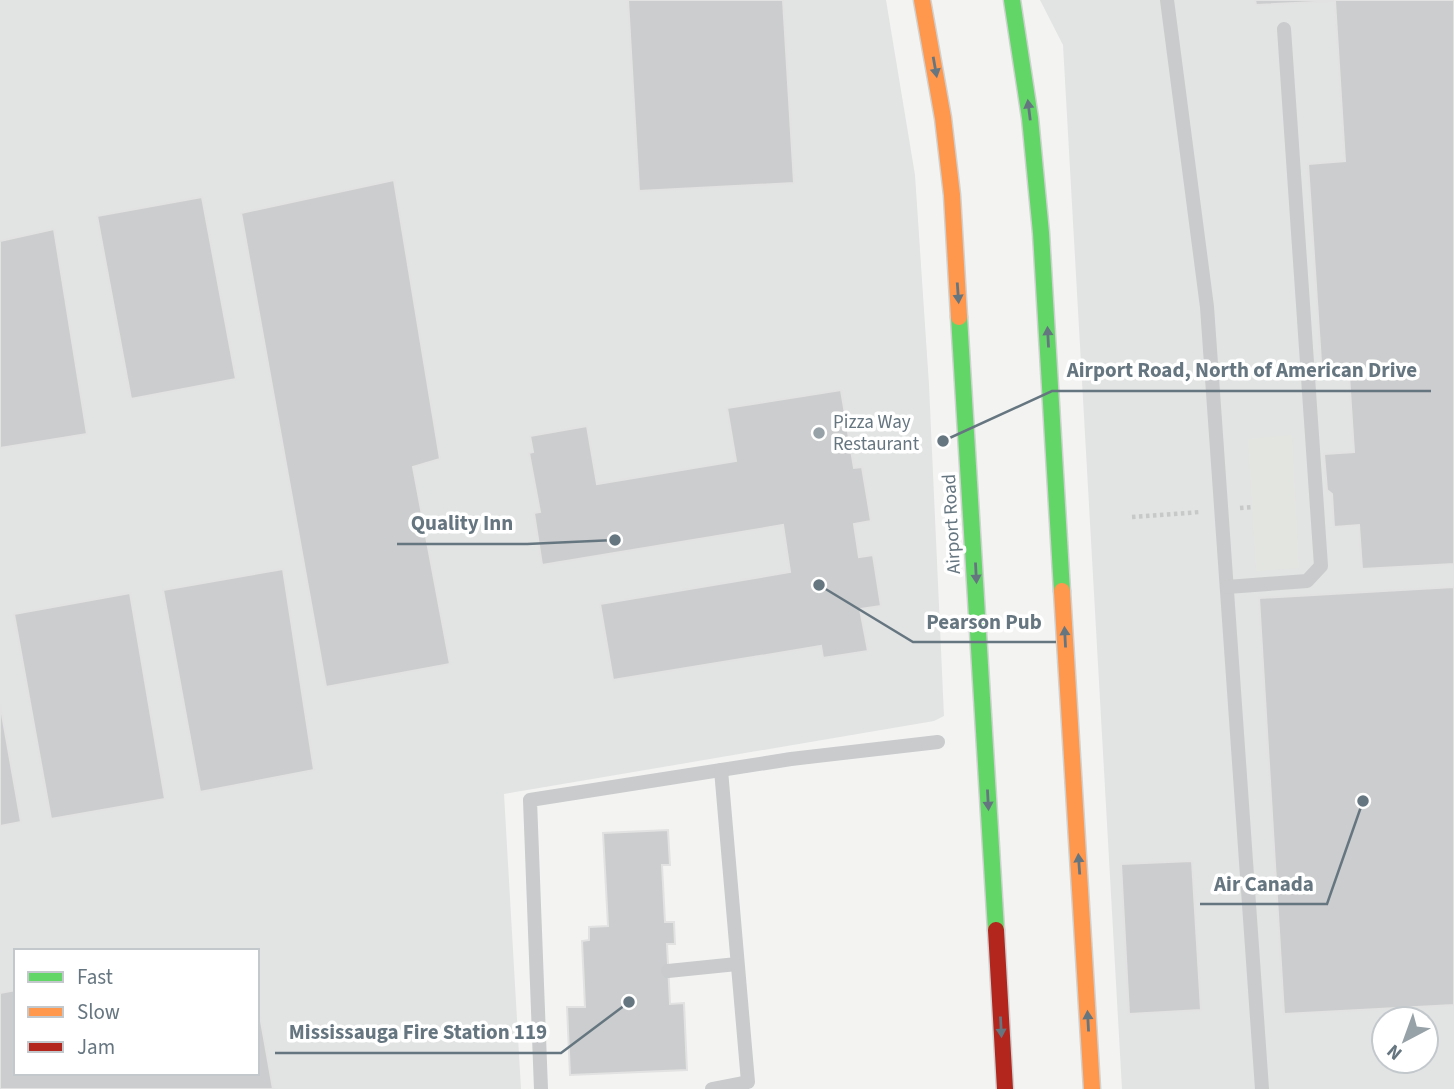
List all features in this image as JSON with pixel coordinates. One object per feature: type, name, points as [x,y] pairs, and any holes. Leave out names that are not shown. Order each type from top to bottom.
[{"type":"main road","name":"Airport Road","points":[[922,0],[943,118],[952,195],[1005,1089]]},
{"type":"main road","points":[[1012,0],[1030,118],[1041,233],[1092,1089]]},
{"type":"lane","points":[[1167,0],[1207,307],[1262,1089]]},
{"type":"lane","points":[[1227,587],[1307,582],[1321,566],[1284,29]]},
{"type":"lane","points":[[541,1089],[530,800],[791,759],[938,742]]},
{"type":"lane","points":[[712,1089],[748,1082],[722,770]]},
{"type":"lane","points":[[668,971],[737,964]]},
{"type":"path","points":[[1132,517],[1253,508]]},
{"type":"shaded area","points":[[0,0],[886,0],[915,175],[929,385],[944,716],[934,721],[504,794],[521,1089],[0,1089]]},
{"type":"shaded area","points":[[1040,0],[1454,0],[1454,1089],[1122,1089],[1063,45]]},
{"type":"shaded area","points":[[1292,435],[1299,568],[1256,571],[1248,439]]},
{"type":"building","points":[[628,0],[783,0],[794,183],[639,191]]},
{"type":"building","points":[[1255,0],[1454,0],[1454,564],[1362,569],[1359,525],[1334,527],[1332,494],[1327,490],[1324,454],[1354,452],[1349,375],[1322,377],[1308,164],[1345,161],[1335,1],[1256,5]]},
{"type":"building","points":[[394,180],[440,459],[413,467],[450,664],[326,687],[241,213]]},
{"type":"building","points":[[202,197],[236,379],[131,399],[97,216]]},
{"type":"building","points":[[54,229],[87,434],[0,448],[0,241]]},
{"type":"building","points":[[841,390],[854,468],[862,467],[871,521],[854,524],[859,557],[873,555],[881,606],[860,609],[868,651],[823,658],[821,646],[613,680],[600,604],[790,572],[783,525],[542,565],[534,513],[540,512],[529,453],[533,452],[530,436],[587,426],[597,484],[736,461],[727,408]]},
{"type":"building","points":[[283,569],[314,770],[200,792],[163,590]]},
{"type":"building","points":[[1454,587],[1454,1005],[1370,1005],[1370,1009],[1284,1014],[1259,598]]},
{"type":"building","points":[[130,593],[165,799],[51,819],[14,614]]},
{"type":"building","points":[[0,703],[21,822],[0,826]]},
{"type":"building","points":[[668,830],[670,865],[662,865],[665,922],[674,922],[675,944],[667,944],[670,1004],[684,1003],[687,1070],[570,1075],[567,1007],[585,1007],[582,941],[589,940],[589,927],[608,926],[603,833]]},
{"type":"building","points":[[1192,861],[1201,1010],[1129,1014],[1121,864]]},
{"type":"building","points":[[14,990],[14,1075],[259,1075],[259,1010],[273,1089],[0,1089],[0,993]]},
{"type":"traffic: fast","points":[[1012,0],[1030,118],[1041,233],[1062,591]]},
{"type":"traffic: fast","points":[[959,317],[996,930]]},
{"type":"traffic: slow","points":[[922,0],[943,118],[952,195],[959,317]]},
{"type":"traffic: slow","points":[[1062,591],[1092,1089]]},
{"type":"traffic: jam","points":[[996,930],[1005,1089]]},
{"type":"place","name":"Pizza Way Restaurant","points":[[819,433]]},
{"type":"place","name":"Airport Road, North of American Drive","points":[[943,441]]},
{"type":"place","name":"Quality Inn","points":[[615,540]]},
{"type":"place","name":"Pearson Pub","points":[[819,585]]},
{"type":"place","name":"Air Canada","points":[[1363,801]]},
{"type":"place","name":"Mississauga Fire Station 119","points":[[629,1002]]}]
